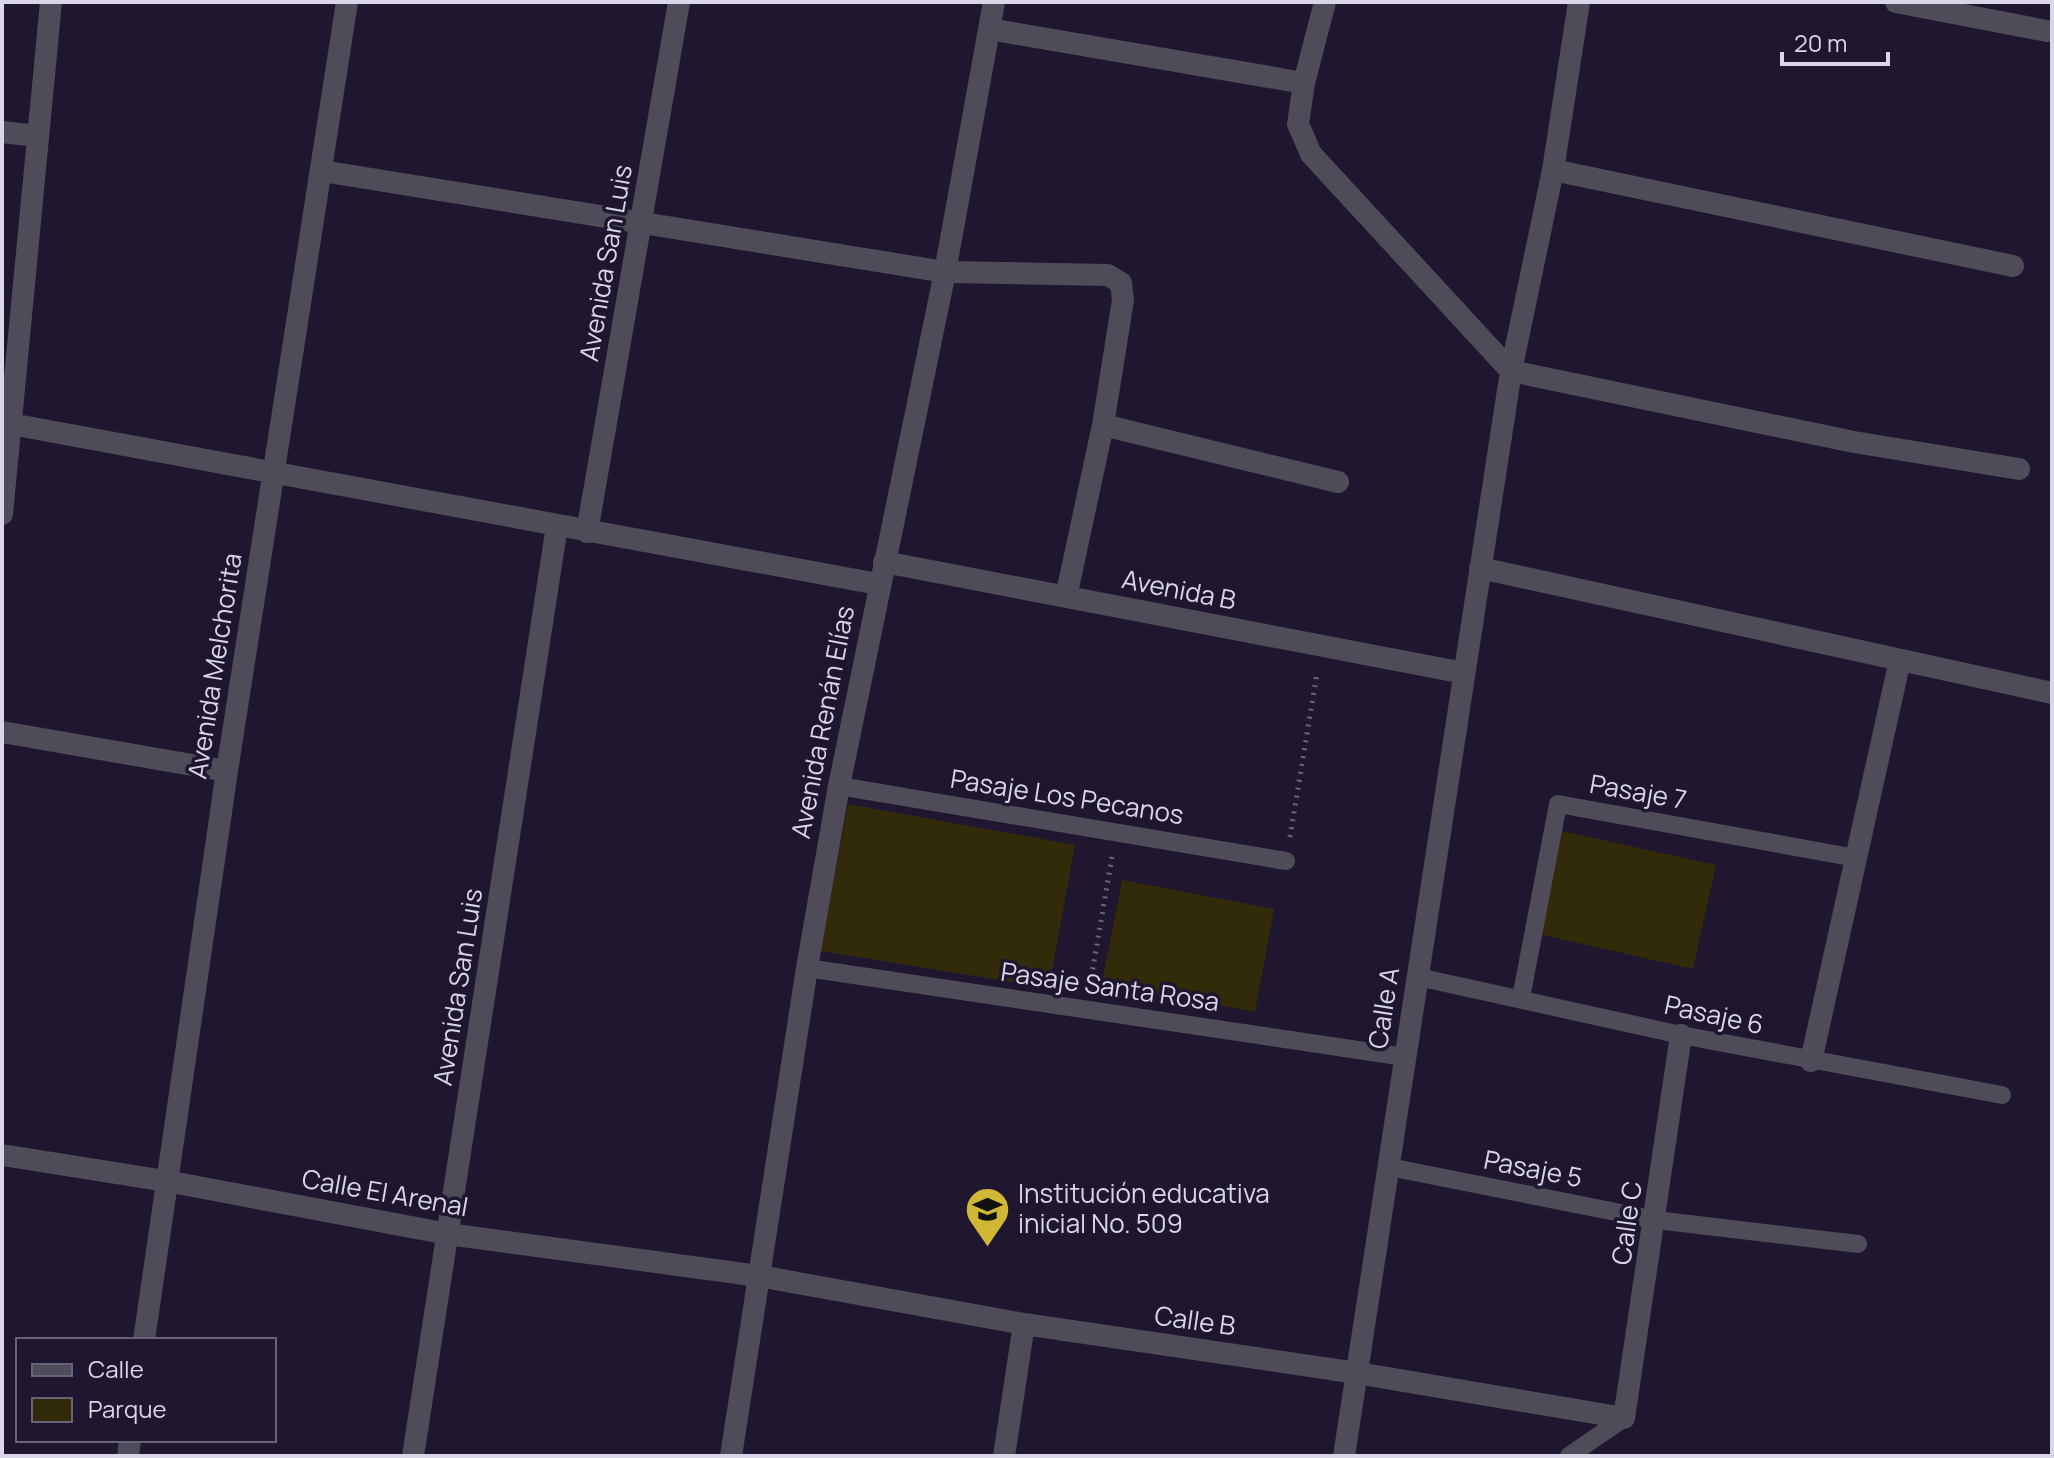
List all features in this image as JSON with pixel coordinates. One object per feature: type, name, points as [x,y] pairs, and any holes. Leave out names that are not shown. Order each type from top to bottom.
[{"type":"street","points":[[2,514],[51,2]]},
{"type":"street","name":"Avenida Melchorita","points":[[144,1338],[227,771],[347,2]]},
{"type":"street","name":"Avenida San Luis","points":[[587,532],[679,2]]},
{"type":"street","name":"Avenida Renán Elías","points":[[731,1456],[807,968],[839,786],[945,272],[994,2]]},
{"type":"street","points":[[1325,2],[1304,83],[1298,124],[1311,154],[1511,371],[1854,442],[2019,469]]},
{"type":"street","name":"Calle A","points":[[1344,1456],[1511,371],[1553,170],[1579,2]]},
{"type":"street","points":[[1896,2],[2047,31]]},
{"type":"street","points":[[989,29],[1304,83]]},
{"type":"street","points":[[2,132],[38,136]]},
{"type":"street","points":[[1553,170],[2013,266]]},
{"type":"street","points":[[322,171],[945,272],[1108,275],[1121,283],[1123,300],[1103,425],[1066,597]]},
{"type":"street","name":"Avenida B","points":[[11,424],[587,532],[1066,597],[1464,673]]},
{"type":"street","points":[[1103,425],[1338,482]]},
{"type":"street","name":"Avenida San Luis","points":[[413,1456],[557,526]]},
{"type":"street","points":[[1480,568],[2052,693]]},
{"type":"street","points":[[1811,1061],[1900,660]]},
{"type":"street","points":[[2,732],[227,771]]},
{"type":"street","name":"Calle C","points":[[1624,1418],[1656,1220],[1681,1035]]},
{"type":"street","name":"Calle El Arenal","points":[[2,1155],[166,1181],[448,1234],[759,1276]]},
{"type":"street","name":"Calle B","points":[[759,1276],[1024,1324],[1357,1373],[1624,1418]]},
{"type":"street","points":[[1004,1456],[1024,1324]]},
{"type":"lane","name":"Pasaje Los Pecanos","points":[[839,786],[1286,861]]},
{"type":"lane","name":"Pasaje 7","points":[[1521,998],[1558,804],[1856,858]]},
{"type":"lane","name":"Pasaje Santa Rosa","points":[[807,968],[1405,1057]]},
{"type":"lane","name":"Pasaje 6","points":[[1418,977],[1681,1035],[2002,1095]]},
{"type":"lane","name":"Pasaje 5","points":[[1389,1167],[1656,1220],[1858,1244]]},
{"type":"lane","points":[[1569,1456],[1624,1418]]},
{"type":"path","points":[[1286,861],[1322,645]]},
{"type":"path","points":[[1085,1010],[1117,831]]},
{"type":"green space","points":[[848,804],[1075,845],[1049,988],[821,951]]},
{"type":"green space","points":[[1548,828],[1716,865],[1693,969],[1525,931]]},
{"type":"green space","points":[[1122,880],[1274,909],[1255,1012],[1102,983]]},
{"type":"place","name":"Institución educativa inicial No. 509","points":[[987,1248]]}]
